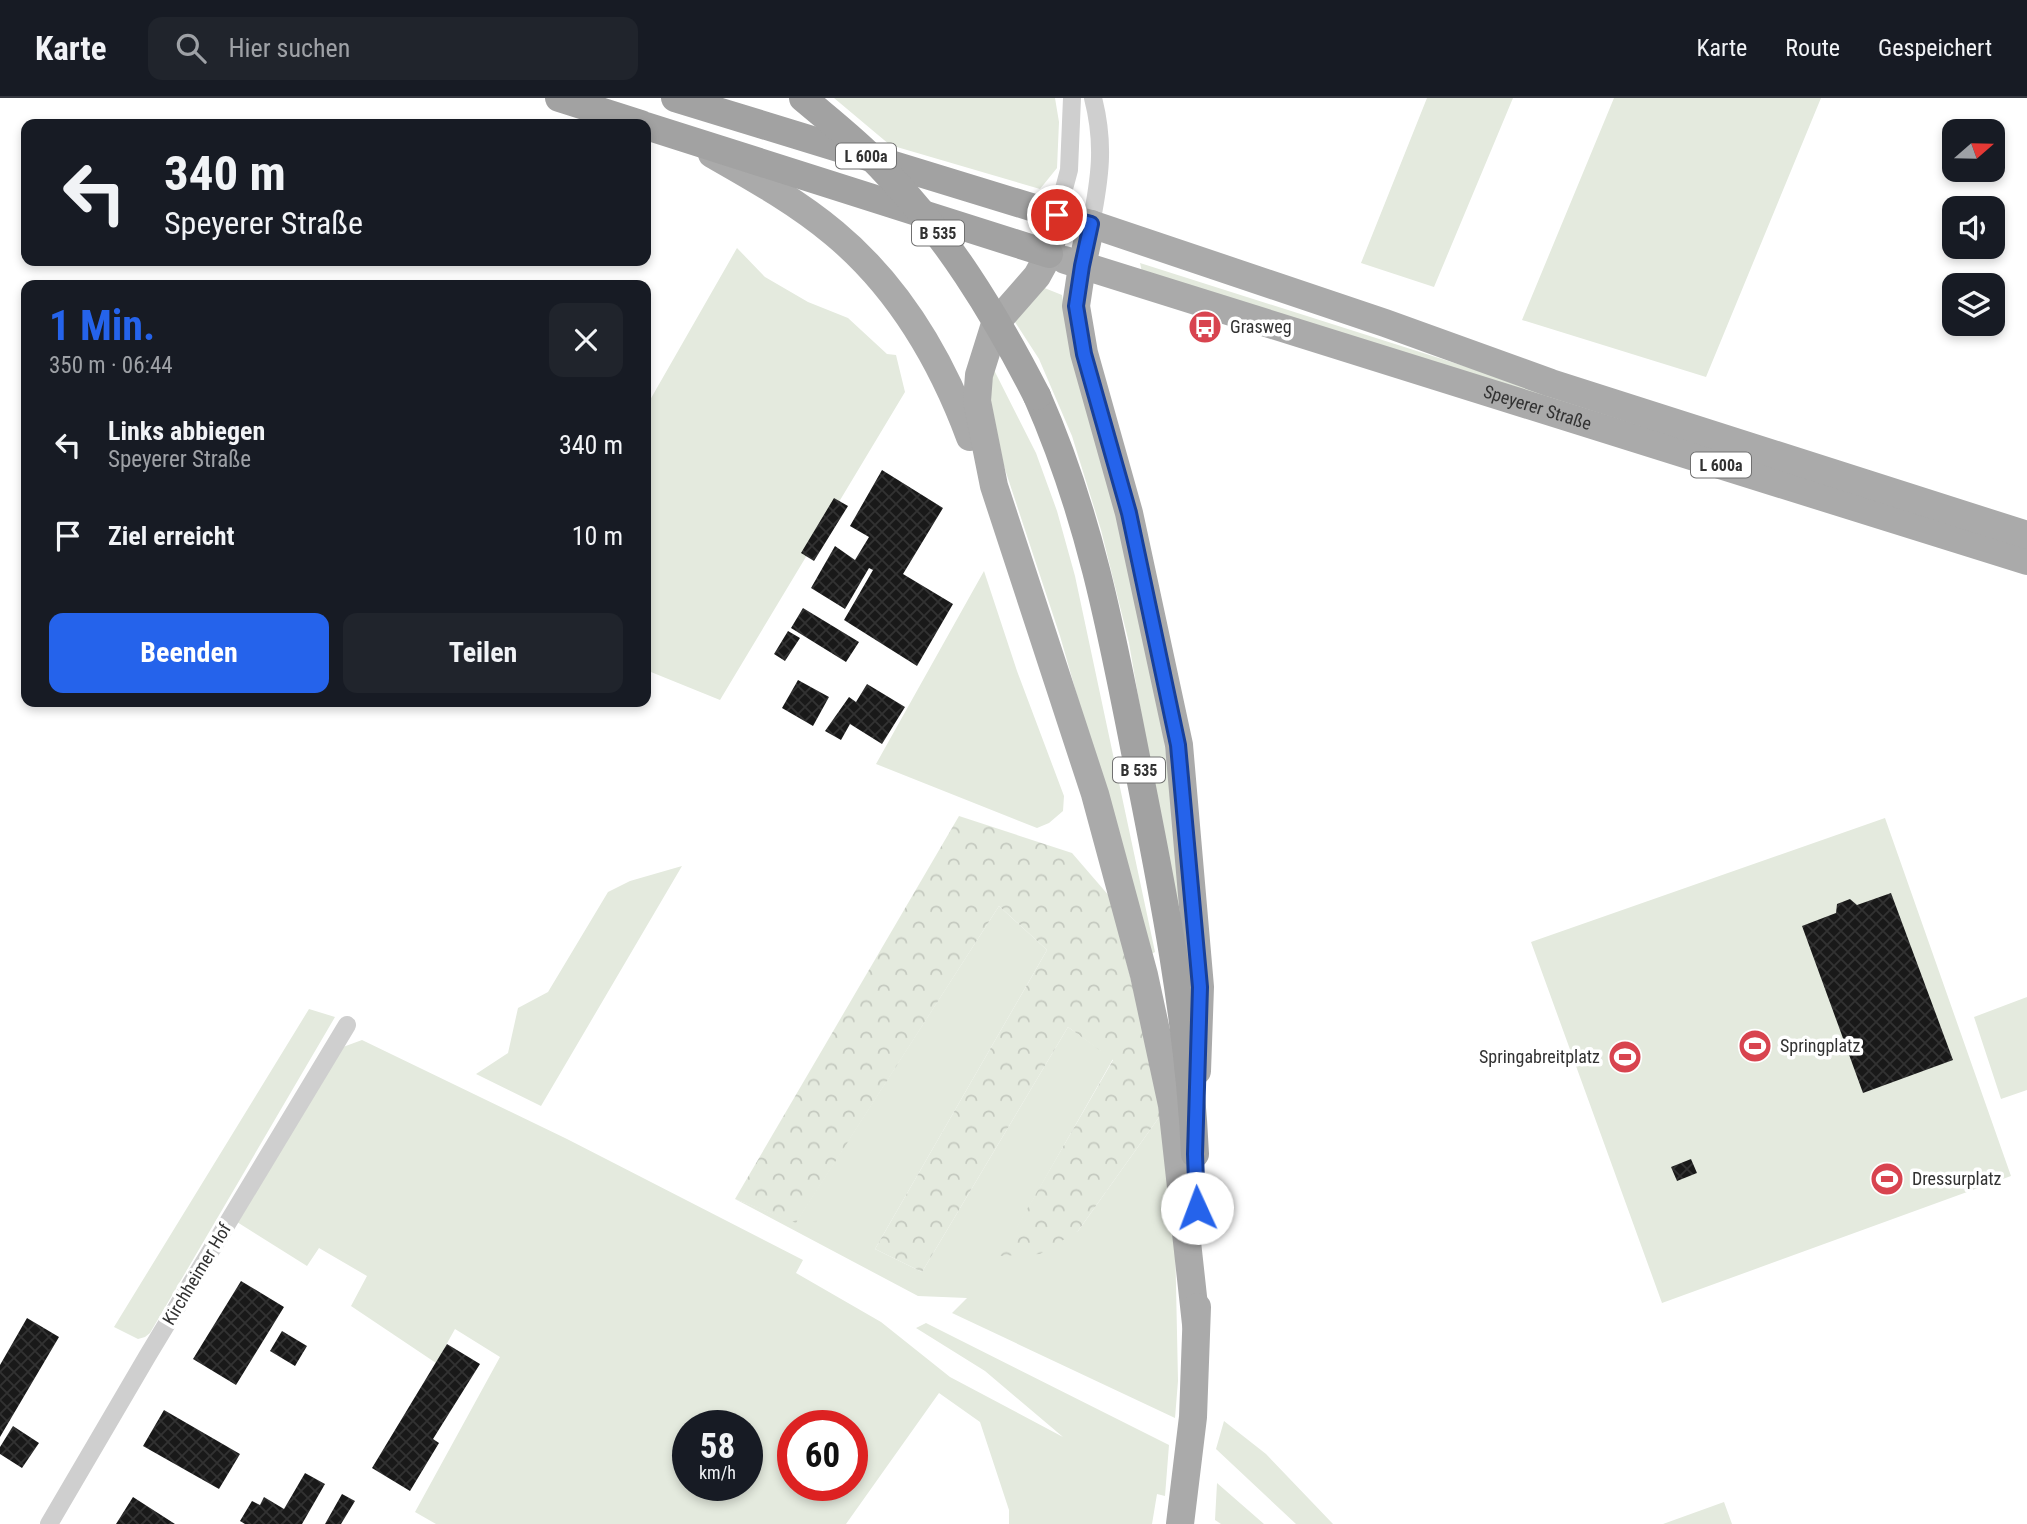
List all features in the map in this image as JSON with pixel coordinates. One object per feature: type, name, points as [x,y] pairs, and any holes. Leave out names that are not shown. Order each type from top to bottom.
[{"type":"highway","name":"B 535","points":[[559,98],[625,119]]},
{"type":"highway","name":"L 600a","points":[[675,98],[1057,215]]},
{"type":"highway","name":"B 535","points":[[803,98],[880,165],[939,233],[984,299],[1037,396],[1070,477],[1103,593],[1147,809],[1180,996],[1193,1109],[1195,1154]]},
{"type":"highway","name":"B 535","points":[[651,127],[686,138]]},
{"type":"highway","name":"L 600a","points":[[686,138],[1049,254]]},
{"type":"main road","name":"B 535","points":[[686,138],[802,208],[857,253],[903,307],[947,378],[994,486],[1095,794],[1144,975],[1172,1105],[1196,1324]]},
{"type":"main road","name":"Speyerer Straße","points":[[1057,215],[1385,323],[1551,383],[2027,535]]},
{"type":"main road","points":[[994,486],[977,401],[979,375],[995,324],[1037,276],[1049,254],[1057,215]]},
{"type":"main road","points":[[1091,224],[1076,306],[1084,354],[1129,513],[1178,745],[1200,987],[1195,1154]]},
{"type":"main road","name":"Speyerer Straße","points":[[1049,254],[2027,562]]},
{"type":"main road","name":"B 535","points":[[1180,1524],[1193,1417],[1199,1261],[1195,1154]]},
{"type":"street","points":[[1057,215],[1069,170],[1072,98]]},
{"type":"street","points":[[1091,224],[1101,174],[1101,146],[1093,98]]},
{"type":"street","name":"Kirchheimer Hof","points":[[49,1524],[347,1025]]},
{"type":"green space","points":[[834,98],[1055,98],[1059,122],[1057,168],[1040,189],[890,145]]},
{"type":"green space","points":[[1427,98],[1513,98],[1434,287],[1361,263]]},
{"type":"green space","points":[[1614,98],[1821,98],[1706,377],[1522,320]]},
{"type":"green space","points":[[737,248],[765,277],[808,302],[848,318],[887,354],[896,355],[905,392],[720,700],[651,672],[651,398]]},
{"type":"green space","points":[[1140,263],[2027,545],[1142,272]]},
{"type":"green space","points":[[1042,287],[1062,295],[1070,346],[1094,421],[1148,643],[1169,772],[1187,944],[1181,946],[1129,643],[1101,530],[1072,436],[1039,359],[1013,319]]},
{"type":"green space","points":[[993,368],[1036,453],[1057,511],[1075,576],[1155,952],[1151,954],[1060,636],[994,436],[987,398]]},
{"type":"green space","points":[[984,571],[1017,671],[1064,796],[1063,811],[1049,823],[1037,828],[876,764]]},
{"type":"green space","points":[[959,816],[1072,853],[1110,897],[1161,1098],[1160,1116],[1078,1231],[1040,1254],[1000,1256],[1113,1060],[1068,1027],[922,1272],[875,1249],[1047,950],[999,906],[796,1223],[735,1199]]},
{"type":"green space","points":[[1885,818],[2011,1176],[1662,1303],[1531,942]]},
{"type":"green space","points":[[682,866],[541,1106],[476,1074],[508,1053],[518,1008],[548,992],[608,892],[630,881]]},
{"type":"green space","points":[[999,906],[1047,950],[875,1249],[922,1272],[1068,1027],[1113,1059],[1001,1256],[1078,1231],[1160,1116],[1175,1237],[1178,1381],[1175,1418],[952,1313],[967,1298],[918,1296],[735,1199],[796,1222]]},
{"type":"green space","points":[[2027,997],[2027,1090],[2001,1099],[1974,1017]]},
{"type":"green space","points":[[309,1009],[335,1017],[150,1333],[138,1339],[114,1327]]},
{"type":"green space","points":[[362,1040],[567,1139],[803,1260],[796,1273],[881,1322],[950,1377],[1063,1437],[985,1371],[916,1328],[926,1323],[1169,1445],[1165,1496],[1157,1494],[1152,1524],[1009,1524],[1009,1510],[980,1422],[939,1393],[868,1493],[868,1410],[777,1410],[777,1501],[862,1501],[846,1524],[436,1524],[415,1512],[500,1357],[455,1329],[436,1363],[351,1306],[367,1276],[319,1248],[307,1266],[237,1222],[343,1047]]},
{"type":"green space","points":[[1224,1421],[1266,1454],[1333,1524],[1296,1524],[1216,1449]]},
{"type":"green space","points":[[1217,1483],[1264,1524],[1221,1524],[1215,1520]]},
{"type":"green space","points":[[1724,1502],[1732,1524],[1663,1524]]},
{"type":"building","points":[[882,470],[943,508],[903,574],[953,604],[917,666],[844,620],[873,570],[869,568],[845,609],[811,588],[835,546],[855,560],[869,537],[850,526]]},
{"type":"building","points":[[834,498],[848,506],[814,561],[801,553]]},
{"type":"building","points":[[803,608],[859,642],[846,662],[791,628]]},
{"type":"building","points":[[788,631],[800,638],[785,661],[774,654]]},
{"type":"building","points":[[798,680],[829,697],[813,726],[782,708]]},
{"type":"building","points":[[867,684],[905,707],[882,744],[850,724],[841,740],[825,731],[849,697],[856,702]]},
{"type":"building","points":[[1891,893],[1953,1060],[1863,1093],[1802,926],[1836,913],[1837,904],[1850,899],[1857,905]]},
{"type":"building","points":[[1691,1159],[1697,1173],[1677,1181],[1671,1167]]},
{"type":"building","points":[[241,1281],[284,1307],[236,1385],[193,1359]]},
{"type":"building","points":[[27,1318],[59,1337],[0,1437],[0,1365]]},
{"type":"building","points":[[282,1331],[307,1346],[295,1366],[270,1351]]},
{"type":"building","points":[[447,1344],[480,1364],[433,1439],[439,1443],[410,1491],[372,1468]]},
{"type":"building","points":[[164,1410],[240,1454],[219,1489],[143,1446]]},
{"type":"building","points":[[13,1426],[39,1443],[22,1468],[0,1454],[0,1447]]},
{"type":"building","points":[[305,1473],[325,1484],[302,1524],[245,1524],[240,1521],[252,1501],[260,1505],[264,1497],[284,1509]]},
{"type":"building","points":[[342,1494],[355,1501],[341,1524],[325,1524]]},
{"type":"building","points":[[133,1497],[175,1524],[116,1524]]},
{"type":"place","name":"Grasweg","points":[[1205,327]]},
{"type":"place","name":"Springplatz","points":[[1755,1046]]},
{"type":"place","name":"Springabreitplatz","points":[[1625,1057]]},
{"type":"place","name":"Dressurplatz","points":[[1887,1179]]},
{"type":"route","points":[[1057,215],[1091,224],[1076,306],[1084,354],[1129,513],[1178,745],[1200,987],[1195,1154],[1197,1208]]}]
